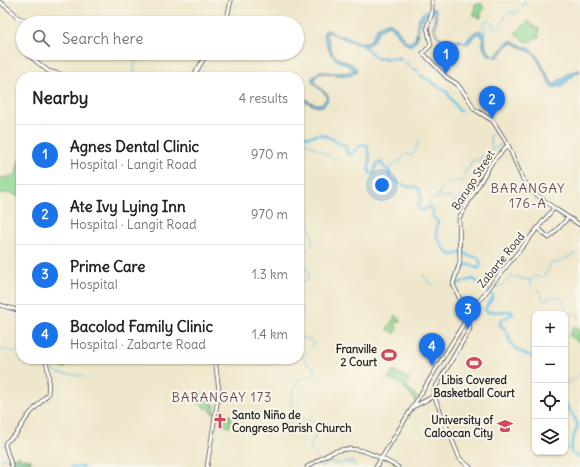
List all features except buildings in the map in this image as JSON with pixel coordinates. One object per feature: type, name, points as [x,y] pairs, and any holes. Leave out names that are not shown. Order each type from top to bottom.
[{"type":"main road","points":[[228,16],[231,0]]},
{"type":"main road","points":[[432,0],[432,12],[427,27],[431,44],[423,53],[446,77],[457,84],[468,98],[474,109],[493,121],[508,145],[524,181],[535,194],[580,225]]},
{"type":"main road","points":[[0,2],[16,16]]},
{"type":"main road","points":[[35,60],[48,71],[53,72]]},
{"type":"main road","points":[[195,72],[203,60]]},
{"type":"main road","name":"Barugo Street","points":[[468,318],[453,284],[460,262],[459,219],[492,162],[508,145]]},
{"type":"main road","name":"Zabarte Road","points":[[376,467],[379,458],[414,407],[468,318],[490,287],[554,208]]},
{"type":"main road","points":[[538,228],[549,238],[568,218]]},
{"type":"main road","points":[[0,305],[16,310]]},
{"type":"main road","points":[[468,318],[470,329],[436,385],[434,396],[460,460],[470,467]]},
{"type":"main road","points":[[12,467],[6,450],[6,443],[17,433],[28,416],[48,393],[50,382],[47,364]]},
{"type":"main road","points":[[207,467],[219,390],[216,364]]},
{"type":"main road","points":[[414,407],[434,396]]},
{"type":"main road","points":[[307,467],[332,452],[346,448],[366,452],[398,467]]},
{"type":"green space","points":[[481,3],[484,9],[481,13],[481,18],[474,16],[475,4],[478,5]]},
{"type":"green space","points":[[529,21],[535,28],[539,28],[538,36],[540,37],[532,39],[531,42],[527,42],[515,33]]},
{"type":"green space","points":[[16,174],[16,196],[7,193],[0,194],[0,178],[9,177]]},
{"type":"green space","points":[[396,315],[401,320],[400,323],[397,321],[395,326],[398,328],[395,334],[387,329]]},
{"type":"green space","points":[[574,326],[580,330],[579,342],[569,336]]},
{"type":"green space","points":[[51,364],[69,364],[65,368]]},
{"type":"green space","points":[[393,371],[409,379],[406,385],[418,398],[416,401],[404,388],[405,386],[388,378]]},
{"type":"green space","points":[[202,392],[203,396],[211,401],[214,401],[212,402],[213,405],[215,405],[214,414],[209,407],[205,409],[197,400]]},
{"type":"green space","points":[[218,414],[232,416],[230,427],[223,425],[224,418],[218,417]]},
{"type":"green space","points":[[19,456],[20,458],[31,460],[28,467],[15,467],[12,458]]},
{"type":"water","points":[[431,8],[436,10],[435,31],[437,35],[444,39],[460,40],[465,42],[474,32],[481,30],[485,34],[485,44],[487,49],[494,56],[509,41],[513,41],[522,46],[528,47],[537,55],[553,85],[570,72],[580,70],[580,72],[576,73],[562,87],[552,88],[534,54],[513,43],[508,44],[499,57],[490,56],[485,52],[483,38],[480,33],[477,34],[468,44],[459,42],[445,42],[437,36],[433,28],[435,15],[432,12],[428,14],[420,23],[417,40],[411,46],[404,42],[389,25],[382,28],[368,45],[350,42],[335,35],[347,37],[359,43],[370,41],[377,28],[384,23],[389,22],[396,27],[409,43],[415,39],[419,17]]},
{"type":"water","points":[[326,30],[329,30],[335,35],[326,32],[334,55],[353,65],[357,71],[350,76],[324,73],[317,74],[314,82],[329,96],[327,102],[320,107],[304,101],[304,98],[315,104],[322,104],[327,98],[327,96],[312,82],[312,78],[319,71],[333,73],[351,72],[353,70],[335,59],[331,54],[323,33]]},
{"type":"waterway","points":[[523,5],[524,0]]},
{"type":"waterway","points":[[485,33],[483,24],[484,21],[490,21],[494,28],[498,29],[501,27],[500,25],[504,20],[505,15],[509,12],[516,14],[528,0]]},
{"type":"waterway","points":[[362,44],[379,59],[383,57],[386,59],[391,58]]},
{"type":"waterway","points":[[392,58],[396,59],[399,57],[401,60]]},
{"type":"waterway","points":[[134,72],[135,60]]},
{"type":"waterway","points":[[412,68],[418,71]]},
{"type":"waterway","points":[[420,75],[426,79]]},
{"type":"waterway","points":[[427,79],[447,92],[458,110],[461,111]]},
{"type":"waterway","points":[[492,148],[490,137],[493,133]]},
{"type":"waterway","points":[[304,135],[307,137],[319,134],[329,137],[346,146],[347,153],[349,155],[352,154],[360,145],[367,145],[370,158],[370,173],[374,174],[376,165],[380,162],[390,171],[390,178],[408,187],[416,187],[419,189],[421,199],[418,204],[418,208],[422,211],[430,207],[432,208],[433,217],[438,222],[436,231],[438,239],[449,254],[453,255],[464,252],[469,256],[477,257],[480,261],[481,265],[478,269],[473,266],[466,265],[455,281],[456,284],[473,279],[489,290],[493,296],[485,310],[487,312],[512,311],[513,314],[501,320],[500,325],[507,332],[511,343],[516,349],[532,357]]},
{"type":"waterway","points":[[304,141],[337,160]]},
{"type":"waterway","points":[[411,156],[413,155],[419,142]]},
{"type":"waterway","points":[[470,167],[470,163],[476,160],[480,161],[481,157],[486,155],[488,151],[492,151],[492,149],[504,144]]},
{"type":"waterway","points":[[403,157],[406,154],[409,155]]},
{"type":"waterway","points":[[397,162],[398,160],[401,161],[403,158]]},
{"type":"waterway","points":[[389,170],[397,163]]},
{"type":"waterway","points":[[437,198],[440,190],[442,190],[446,185],[464,180],[465,171],[469,168]]},
{"type":"waterway","points":[[427,209],[428,204],[432,199],[448,197],[456,202],[462,195]]},
{"type":"waterway","points":[[459,200],[466,204]]},
{"type":"waterway","points":[[304,206],[307,208],[308,221],[313,239],[310,246],[304,250]]},
{"type":"waterway","points":[[559,262],[576,253]]},
{"type":"waterway","points":[[489,290],[503,285],[511,276],[528,280],[536,276],[542,277],[552,262],[558,263]]},
{"type":"waterway","points":[[304,265],[306,266],[309,274],[307,281],[304,281]]},
{"type":"waterway","points":[[423,275],[428,283],[435,286]]},
{"type":"waterway","points":[[528,281],[530,281],[532,287]]},
{"type":"waterway","points":[[536,291],[539,290],[543,300],[548,299]]},
{"type":"waterway","points":[[549,299],[554,297],[561,298],[564,301],[564,307],[567,313],[573,314]]},
{"type":"waterway","points":[[575,314],[579,315],[580,318]]},
{"type":"waterway","points":[[304,338],[313,342],[312,346],[304,355]]},
{"type":"waterway","points":[[0,349],[14,352],[16,350]]},
{"type":"waterway","points":[[304,358],[307,364],[314,367],[315,370],[310,378],[300,378],[294,387],[291,404],[292,409],[299,418],[314,422],[315,437],[309,449],[320,459],[322,467]]},
{"type":"waterway","points":[[48,367],[52,367],[54,370]]},
{"type":"waterway","points":[[55,371],[59,373],[84,376]]},
{"type":"waterway","points":[[568,382],[574,379],[580,373]]},
{"type":"waterway","points":[[568,408],[578,425],[572,442],[571,453],[580,457]]},
{"type":"waterway","points":[[288,437],[287,435],[290,435],[290,432],[285,423],[291,423],[293,412]]},
{"type":"waterway","points":[[0,459],[11,458],[18,462],[34,465]]},
{"type":"waterway","points":[[322,467],[327,463],[333,462],[353,462],[356,467]]},
{"type":"waterway","points":[[34,465],[45,467]]},
{"type":"waterway","points":[[49,467],[58,467]]},
{"type":"waterway","points":[[71,467],[83,467]]},
{"type":"place","name":"Agnes Dental Clinic","points":[[446,74]]},
{"type":"place","name":"Ate Ivy Lying Inn","points":[[492,119]]},
{"type":"place","name":"Prime Care","points":[[468,329]]},
{"type":"place","name":"Franville 2 Court","points":[[389,355]]},
{"type":"place","name":"Libis Covered Basketball Court","points":[[474,363]]},
{"type":"place","name":"Bacolod Family Clinic","points":[[432,366]]},
{"type":"place","name":"Santo Niño de Congreso Parish Church","points":[[220,421]]},
{"type":"place","name":"University of Caloocan City","points":[[505,426]]},
{"type":"district","name":"BARANGAY 176-A","points":[[528,196]]},
{"type":"district","name":"BARANGAY 173","points":[[222,397]]}]
